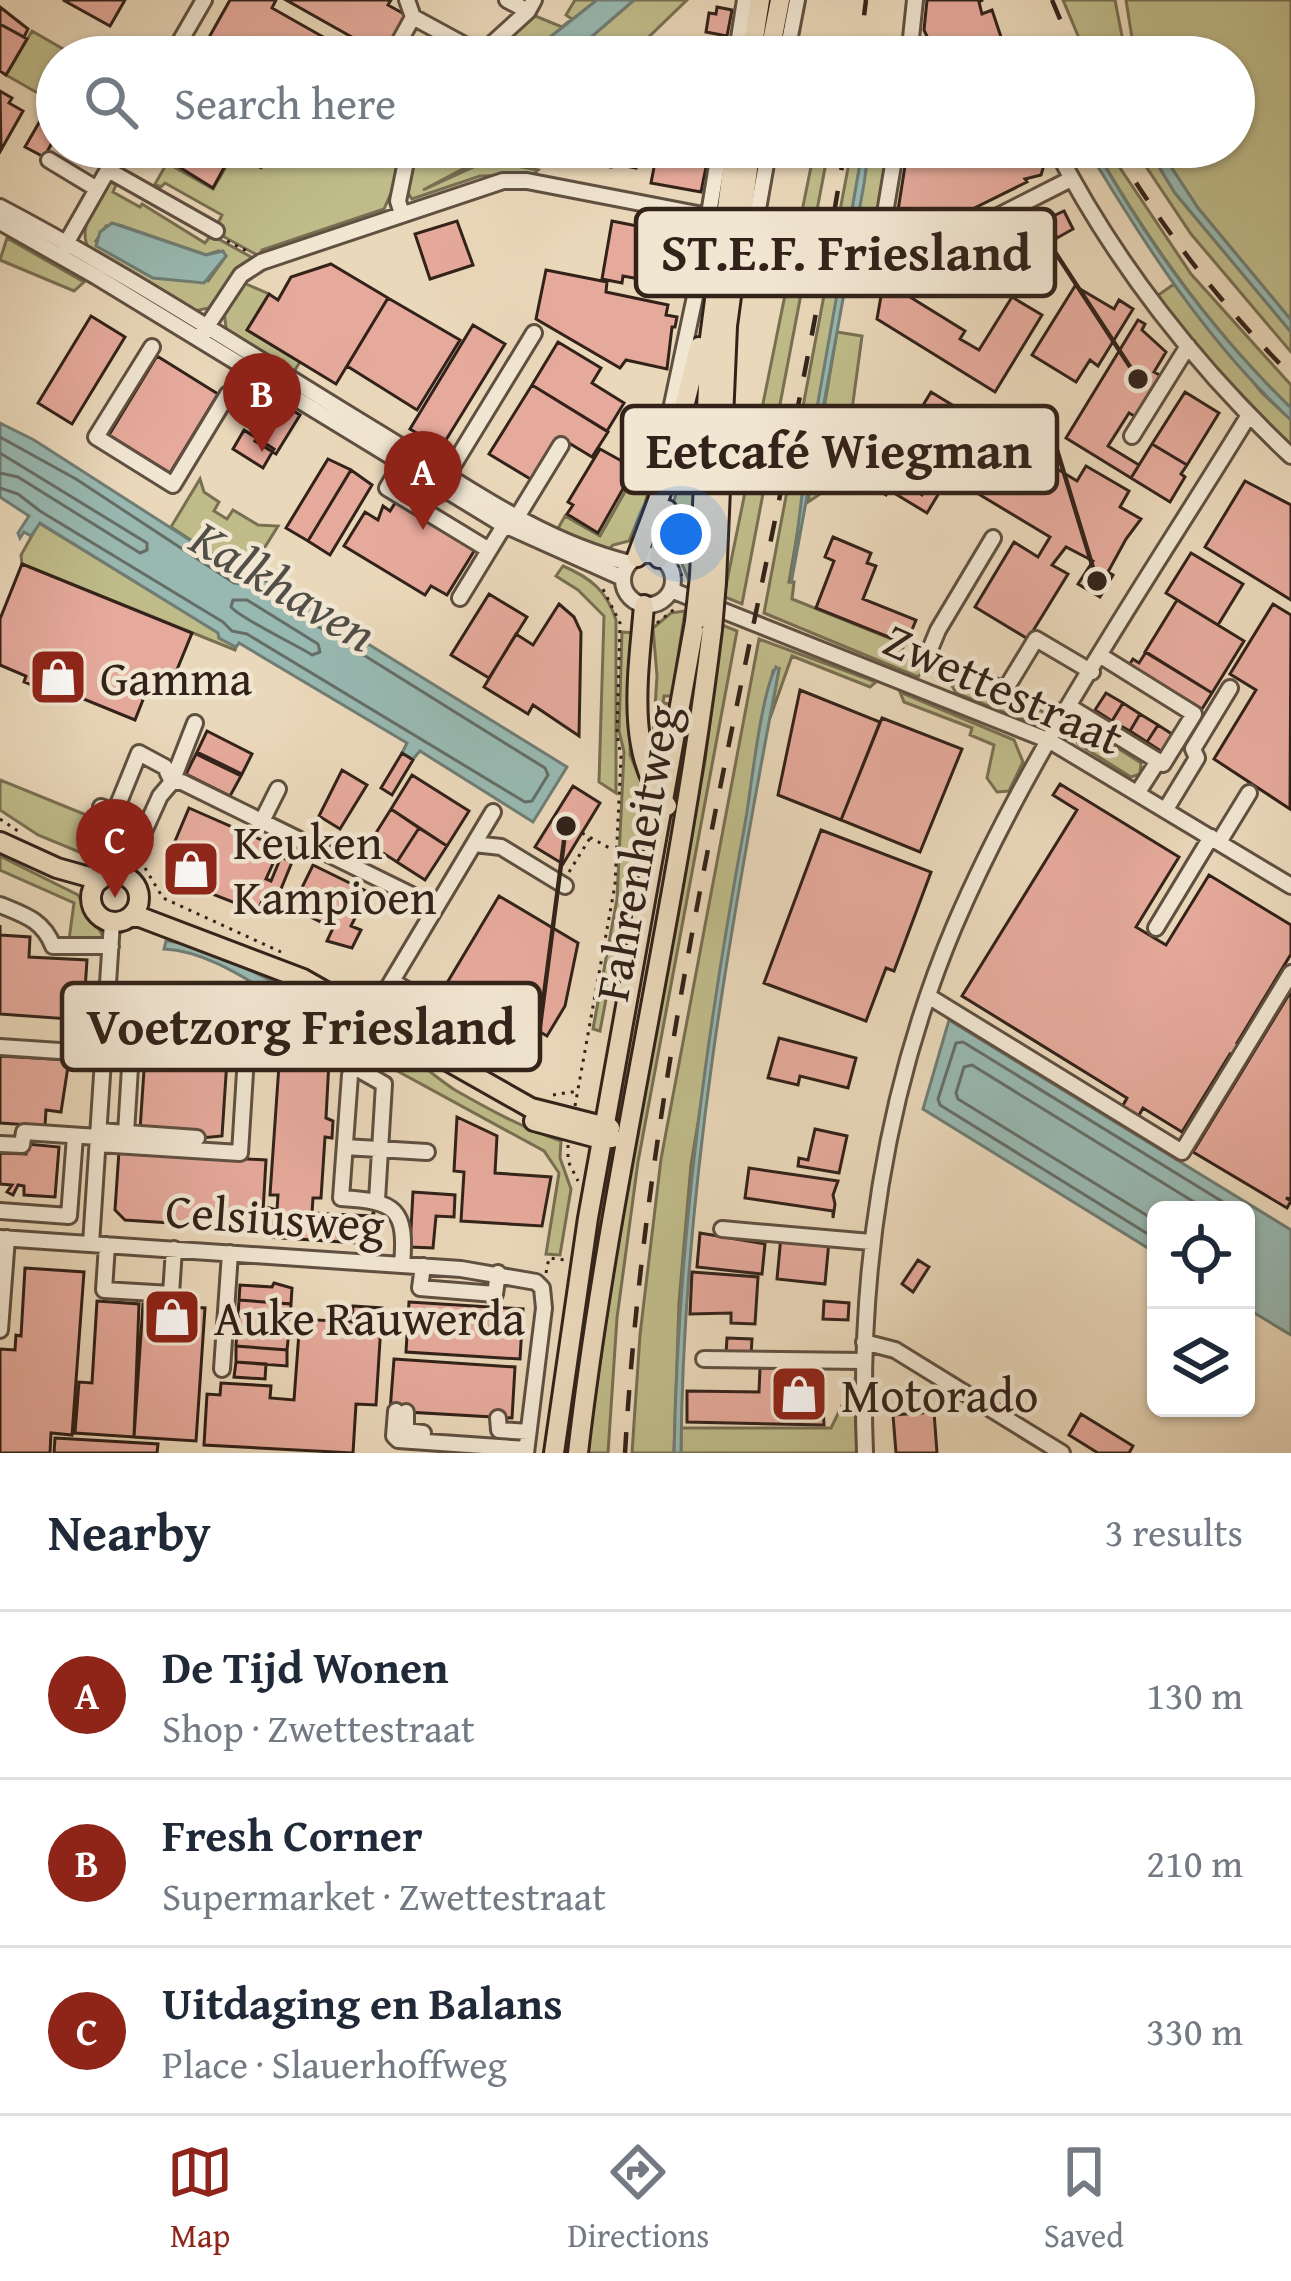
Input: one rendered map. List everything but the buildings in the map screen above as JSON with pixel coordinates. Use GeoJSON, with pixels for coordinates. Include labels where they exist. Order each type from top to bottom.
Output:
{"type":"FeatureCollection","features":[{"type":"Feature","properties":{"kind":"main road"},"geometry":{"type":"LineString","coordinates":[[754,36],[760,0]]}},
{"type":"Feature","properties":{"kind":"main road"},"geometry":{"type":"LineString","coordinates":[[773,36],[780,0]]}},
{"type":"Feature","properties":{"kind":"main road"},"geometry":{"type":"LineString","coordinates":[[701,581],[712,315],[732,168]]}},
{"type":"Feature","properties":{"kind":"main road"},"geometry":{"type":"LineString","coordinates":[[701,581],[748,168]]}},
{"type":"Feature","properties":{"kind":"main road"},"geometry":{"type":"LineString","coordinates":[[634,560],[659,501],[690,394],[699,337],[712,315]]}},
{"type":"Feature","properties":{"kind":"main road"},"geometry":{"type":"LineString","coordinates":[[659,548],[686,439],[706,403],[723,385]]}},
{"type":"Feature","properties":{"kind":"main road","name":"Fahrenheitweg"},"geometry":{"type":"LineString","coordinates":[[578,1453],[625,1136],[699,733],[701,581]]}},
{"type":"Feature","properties":{"kind":"main road"},"geometry":{"type":"LineString","coordinates":[[644,605],[638,738],[649,781],[672,816],[666,854],[673,874]]}},
{"type":"Feature","properties":{"kind":"main road","name":"Fahrenheitweg"},"geometry":{"type":"LineString","coordinates":[[554,1453],[603,1132],[664,802],[704,626]]}},
{"type":"Feature","properties":{"kind":"main road"},"geometry":{"type":"LineString","coordinates":[[0,842],[57,868],[100,880],[124,876],[149,902],[211,941]]}},
{"type":"Feature","properties":{"kind":"main road"},"geometry":{"type":"LineString","coordinates":[[0,852],[92,900],[98,915],[121,920],[140,917],[303,979],[372,1023],[506,1096],[571,1126],[625,1136]]}},
{"type":"Feature","properties":{"kind":"main road"},"geometry":{"type":"LineString","coordinates":[[92,900],[100,880]]}},
{"type":"Feature","properties":{"kind":"main road"},"geometry":{"type":"LineString","coordinates":[[121,920],[149,902]]}},
{"type":"Feature","properties":{"kind":"street"},"geometry":{"type":"LineString","coordinates":[[183,36],[204,0]]}},
{"type":"Feature","properties":{"kind":"street"},"geometry":{"type":"LineString","coordinates":[[403,36],[413,17],[407,0]]}},
{"type":"Feature","properties":{"kind":"street"},"geometry":{"type":"LineString","coordinates":[[507,0],[531,6]]}},
{"type":"Feature","properties":{"kind":"street"},"geometry":{"type":"LineString","coordinates":[[739,36],[745,0]]}},
{"type":"Feature","properties":{"kind":"street"},"geometry":{"type":"LineString","coordinates":[[790,36],[797,0]]}},
{"type":"Feature","properties":{"kind":"street"},"geometry":{"type":"LineString","coordinates":[[911,36],[915,0]]}},
{"type":"Feature","properties":{"kind":"street"},"geometry":{"type":"LineString","coordinates":[[500,36],[531,6]]}},
{"type":"Feature","properties":{"kind":"street"},"geometry":{"type":"LineString","coordinates":[[413,17],[458,36]]}},
{"type":"Feature","properties":{"kind":"street"},"geometry":{"type":"LineString","coordinates":[[62,168],[97,189]]}},
{"type":"Feature","properties":{"kind":"street"},"geometry":{"type":"LineString","coordinates":[[402,214],[398,201],[405,168]]}},
{"type":"Feature","properties":{"kind":"street"},"geometry":{"type":"LineString","coordinates":[[659,501],[656,480],[716,168]]}},
{"type":"Feature","properties":{"kind":"street"},"geometry":{"type":"LineString","coordinates":[[758,209],[765,168]]}},
{"type":"Feature","properties":{"kind":"street"},"geometry":{"type":"LineString","coordinates":[[892,168],[884,219],[890,235],[903,243],[934,248],[1071,179]]}},
{"type":"Feature","properties":{"kind":"street"},"geometry":{"type":"LineString","coordinates":[[1066,168],[1188,346],[1291,456]]}},
{"type":"Feature","properties":{"kind":"street"},"geometry":{"type":"LineString","coordinates":[[63,249],[107,170],[216,231]]}},
{"type":"Feature","properties":{"kind":"street"},"geometry":{"type":"LineString","coordinates":[[203,334],[241,275],[261,262],[503,181],[527,181],[708,216]]}},
{"type":"Feature","properties":{"kind":"street"},"geometry":{"type":"LineString","coordinates":[[0,207],[511,521],[622,578],[626,593],[644,605],[663,600],[671,590],[672,575],[659,548],[634,560],[622,578]]}},
{"type":"Feature","properties":{"kind":"street"},"geometry":{"type":"LineString","coordinates":[[0,222],[63,249]]}},
{"type":"Feature","properties":{"kind":"street"},"geometry":{"type":"LineString","coordinates":[[444,481],[534,333]]}},
{"type":"Feature","properties":{"kind":"street"},"geometry":{"type":"LineString","coordinates":[[1132,436],[1188,346]]}},
{"type":"Feature","properties":{"kind":"street"},"geometry":{"type":"LineString","coordinates":[[152,347],[96,437],[154,473],[173,484],[228,394]]}},
{"type":"Feature","properties":{"kind":"street"},"geometry":{"type":"LineString","coordinates":[[865,1453],[863,1342],[872,1242],[896,1106],[928,996],[979,871],[1050,741],[1249,415]]}},
{"type":"Feature","properties":{"kind":"street"},"geometry":{"type":"LineString","coordinates":[[460,598],[561,445]]}},
{"type":"Feature","properties":{"kind":"street"},"geometry":{"type":"LineString","coordinates":[[405,457],[387,488],[490,550]]}},
{"type":"Feature","properties":{"kind":"street"},"geometry":{"type":"LineString","coordinates":[[511,521],[634,560]]}},
{"type":"Feature","properties":{"kind":"street"},"geometry":{"type":"LineString","coordinates":[[994,538],[941,624],[926,659],[1005,690],[1036,639],[1091,672]]}},
{"type":"Feature","properties":{"kind":"street","name":"Zwettestraat"},"geometry":{"type":"LineString","coordinates":[[671,590],[1050,741],[1290,883]]}},
{"type":"Feature","properties":{"kind":"street"},"geometry":{"type":"LineString","coordinates":[[1070,707],[1163,764],[1194,714],[1101,656]]}},
{"type":"Feature","properties":{"kind":"street"},"geometry":{"type":"LineString","coordinates":[[931,694],[943,665]]}},
{"type":"Feature","properties":{"kind":"street"},"geometry":{"type":"LineString","coordinates":[[1166,809],[1197,758],[1193,748],[1230,688]]}},
{"type":"Feature","properties":{"kind":"street"},"geometry":{"type":"LineString","coordinates":[[124,876],[160,796],[172,782],[195,723]]}},
{"type":"Feature","properties":{"kind":"street"},"geometry":{"type":"LineString","coordinates":[[146,825],[108,809],[139,753],[165,767],[172,782]]}},
{"type":"Feature","properties":{"kind":"street"},"geometry":{"type":"LineString","coordinates":[[1138,792],[1158,761]]}},
{"type":"Feature","properties":{"kind":"street"},"geometry":{"type":"LineString","coordinates":[[172,782],[193,786],[436,907]]}},
{"type":"Feature","properties":{"kind":"street"},"geometry":{"type":"LineString","coordinates":[[262,820],[278,789]]}},
{"type":"Feature","properties":{"kind":"street"},"geometry":{"type":"LineString","coordinates":[[1156,928],[1249,793]]}},
{"type":"Feature","properties":{"kind":"street"},"geometry":{"type":"LineString","coordinates":[[402,1264],[405,1232],[401,1219],[377,1200],[341,1198],[350,1075],[392,981],[493,812]]}},
{"type":"Feature","properties":{"kind":"street"},"geometry":{"type":"LineString","coordinates":[[474,844],[495,844],[564,885]]}},
{"type":"Feature","properties":{"kind":"street"},"geometry":{"type":"LineString","coordinates":[[0,905],[37,921],[52,946],[111,946]]}},
{"type":"Feature","properties":{"kind":"street"},"geometry":{"type":"LineString","coordinates":[[121,920],[111,946],[98,1137],[104,1290],[171,1294],[174,1249]]}},
{"type":"Feature","properties":{"kind":"street"},"geometry":{"type":"LineString","coordinates":[[928,996],[1182,1151],[1291,973]]}},
{"type":"Feature","properties":{"kind":"street"},"geometry":{"type":"LineString","coordinates":[[392,981],[417,996]]}},
{"type":"Feature","properties":{"kind":"street"},"geometry":{"type":"LineString","coordinates":[[0,1047],[131,1051],[126,1133]]}},
{"type":"Feature","properties":{"kind":"street"},"geometry":{"type":"LineString","coordinates":[[0,1144],[22,1145],[23,1132],[240,1153],[246,1056]]}},
{"type":"Feature","properties":{"kind":"street"},"geometry":{"type":"LineString","coordinates":[[354,1067],[384,1084],[377,1200]]}},
{"type":"Feature","properties":{"kind":"street"},"geometry":{"type":"LineString","coordinates":[[98,1137],[126,1133],[197,1138]]}},
{"type":"Feature","properties":{"kind":"street"},"geometry":{"type":"LineString","coordinates":[[0,1330],[1,1211],[69,1216],[75,1136]]}},
{"type":"Feature","properties":{"kind":"street"},"geometry":{"type":"LineString","coordinates":[[345,1147],[427,1152]]}},
{"type":"Feature","properties":{"kind":"street"},"geometry":{"type":"LineString","coordinates":[[722,1229],[872,1242]]}},
{"type":"Feature","properties":{"kind":"street","name":"Celsiusweg"},"geometry":{"type":"LineString","coordinates":[[2,1234],[498,1273],[527,1279],[542,1288]]}},
{"type":"Feature","properties":{"kind":"street"},"geometry":{"type":"LineString","coordinates":[[222,1369],[230,1253]]}},
{"type":"Feature","properties":{"kind":"street"},"geometry":{"type":"LineString","coordinates":[[423,1266],[420,1288],[495,1294],[498,1273]]}},
{"type":"Feature","properties":{"kind":"street"},"geometry":{"type":"LineString","coordinates":[[527,1443],[544,1308],[542,1288]]}},
{"type":"Feature","properties":{"kind":"street"},"geometry":{"type":"LineString","coordinates":[[863,1342],[895,1350],[1062,1453]]}},
{"type":"Feature","properties":{"kind":"street"},"geometry":{"type":"LineString","coordinates":[[704,1359],[863,1361]]}},
{"type":"Feature","properties":{"kind":"street"},"geometry":{"type":"LineString","coordinates":[[401,1412],[394,1438],[398,1440],[527,1443]]}},
{"type":"Feature","properties":{"kind":"street"},"geometry":{"type":"LineString","coordinates":[[498,1418],[499,1430],[527,1443]]}},
{"type":"Feature","properties":{"kind":"path"},"geometry":{"type":"LineString","coordinates":[[216,231],[261,262]]}},
{"type":"Feature","properties":{"kind":"path"},"geometry":{"type":"LineString","coordinates":[[659,548],[668,542],[701,581]]}},
{"type":"Feature","properties":{"kind":"path"},"geometry":{"type":"LineString","coordinates":[[579,1186],[567,1155],[611,914],[621,758],[617,734],[620,623]]}},
{"type":"Feature","properties":{"kind":"path"},"geometry":{"type":"LineString","coordinates":[[582,833],[616,851]]}},
{"type":"Feature","properties":{"kind":"path"},"geometry":{"type":"LineString","coordinates":[[564,885],[590,838]]}},
{"type":"Feature","properties":{"kind":"path"},"geometry":{"type":"LineString","coordinates":[[149,902],[163,898]]}},
{"type":"Feature","properties":{"kind":"path"},"geometry":{"type":"LineString","coordinates":[[548,1096],[578,1091]]}},
{"type":"Feature","properties":{"kind":"path"},"geometry":{"type":"LineString","coordinates":[[542,1288],[549,1258],[566,1261]]}},
{"type":"Feature","properties":{"kind":"shaded area"},"geometry":{"type":"Polygon","coordinates":[[[575,0],[597,0],[552,36],[510,36],[533,15],[562,27],[572,19],[566,15],[575,0]]]}},
{"type":"Feature","properties":{"kind":"shaded area"},"geometry":{"type":"Polygon","coordinates":[[[634,0],[687,0],[650,36],[592,36],[634,0]]]}},
{"type":"Feature","properties":{"kind":"shaded area"},"geometry":{"type":"Polygon","coordinates":[[[1063,0],[1115,0],[1122,36],[1078,36],[1063,0]]]}},
{"type":"Feature","properties":{"kind":"shaded area"},"geometry":{"type":"Polygon","coordinates":[[[1126,0],[1291,0],[1291,320],[1198,208],[1172,168],[1255,168],[1255,36],[1132,36],[1126,0]]]}},
{"type":"Feature","properties":{"kind":"shaded area"},"geometry":{"type":"Polygon","coordinates":[[[32,31],[41,36],[36,36],[36,92],[6,75],[32,31]]]}},
{"type":"Feature","properties":{"kind":"shaded area"},"geometry":{"type":"Polygon","coordinates":[[[164,168],[176,168],[213,189],[225,168],[400,168],[384,209],[262,250],[259,256],[219,234],[222,215],[165,183],[155,184],[164,168]]]}},
{"type":"Feature","properties":{"kind":"shaded area"},"geometry":{"type":"Polygon","coordinates":[[[413,168],[464,168],[423,190],[471,168],[538,170],[480,176],[412,199],[408,193],[413,168]]]}},
{"type":"Feature","properties":{"kind":"shaded area"},"geometry":{"type":"Polygon","coordinates":[[[811,168],[825,168],[742,604],[725,597],[811,168]]]}},
{"type":"Feature","properties":{"kind":"shaded area"},"geometry":{"type":"Polygon","coordinates":[[[848,168],[859,168],[789,582],[794,582],[792,599],[904,644],[901,655],[924,669],[918,677],[764,613],[848,168]]]}},
{"type":"Feature","properties":{"kind":"shaded area"},"geometry":{"type":"Polygon","coordinates":[[[866,168],[886,168],[872,247],[853,243],[866,168]]]}},
{"type":"Feature","properties":{"kind":"shaded area"},"geometry":{"type":"Polygon","coordinates":[[[1107,168],[1120,168],[1191,274],[1291,385],[1291,408],[1234,348],[1136,217],[1107,168]]]}},
{"type":"Feature","properties":{"kind":"shaded area"},"geometry":{"type":"Polygon","coordinates":[[[1147,168],[1160,168],[1175,193],[1291,332],[1291,352],[1191,234],[1147,168]]]}},
{"type":"Feature","properties":{"kind":"shaded area"},"geometry":{"type":"Polygon","coordinates":[[[109,181],[116,185],[113,192],[205,243],[211,235],[253,258],[235,271],[209,308],[189,312],[91,253],[86,225],[109,181]],[[119,225],[106,226],[96,241],[208,281],[226,256],[219,251],[206,255],[119,225]]]}},
{"type":"Feature","properties":{"kind":"shaded area"},"geometry":{"type":"Polygon","coordinates":[[[7,238],[84,282],[74,291],[0,260],[7,238]]]}},
{"type":"Feature","properties":{"kind":"shaded area"},"geometry":{"type":"Polygon","coordinates":[[[244,283],[269,294],[247,330],[300,362],[293,373],[227,335],[224,312],[244,283]]]}},
{"type":"Feature","properties":{"kind":"shaded area"},"geometry":{"type":"Polygon","coordinates":[[[1174,284],[1262,393],[1291,420],[1291,447],[1157,296],[1174,284]]]}},
{"type":"Feature","properties":{"kind":"shaded area"},"geometry":{"type":"Polygon","coordinates":[[[837,332],[862,336],[851,417],[876,433],[859,468],[808,502],[837,332]]]}},
{"type":"Feature","properties":{"kind":"shaded area"},"geometry":{"type":"Polygon","coordinates":[[[698,421],[688,578],[671,538],[673,504],[698,421]]]}},
{"type":"Feature","properties":{"kind":"shaded area"},"geometry":{"type":"Polygon","coordinates":[[[657,435],[663,437],[660,450],[653,449],[650,459],[657,461],[629,541],[606,552],[556,532],[565,516],[600,536],[657,435]]]}},
{"type":"Feature","properties":{"kind":"shaded area"},"geometry":{"type":"Polygon","coordinates":[[[200,479],[204,492],[219,502],[214,511],[227,519],[233,510],[258,525],[278,526],[250,571],[241,573],[171,527],[200,479]]]}},
{"type":"Feature","properties":{"kind":"shaded area"},"geometry":{"type":"Polygon","coordinates":[[[39,523],[219,633],[235,650],[22,564],[21,555],[39,523]]]}},
{"type":"Feature","properties":{"kind":"shaded area"},"geometry":{"type":"Polygon","coordinates":[[[563,566],[597,587],[616,620],[616,793],[599,782],[604,616],[556,576],[563,566]]]}},
{"type":"Feature","properties":{"kind":"shaded area"},"geometry":{"type":"Polygon","coordinates":[[[685,611],[672,696],[664,696],[663,703],[671,704],[659,780],[652,755],[657,676],[653,628],[671,613],[685,611]]]}},
{"type":"Feature","properties":{"kind":"shaded area"},"geometry":{"type":"Polygon","coordinates":[[[722,625],[737,631],[638,1162],[617,1318],[608,1453],[587,1453],[621,1219],[705,761],[722,625]]]}},
{"type":"Feature","properties":{"kind":"shaded area"},"geometry":{"type":"Polygon","coordinates":[[[622,632],[634,633],[630,755],[651,804],[652,826],[617,941],[600,1031],[593,1029],[617,899],[624,752],[619,731],[622,632]]]}},
{"type":"Feature","properties":{"kind":"shaded area"},"geometry":{"type":"Polygon","coordinates":[[[759,639],[876,682],[870,687],[792,656],[770,718],[779,669],[773,671],[691,1165],[679,1302],[674,1453],[632,1453],[640,1335],[661,1159],[759,639]]]}},
{"type":"Feature","properties":{"kind":"shaded area"},"geometry":{"type":"Polygon","coordinates":[[[961,679],[1051,715],[1058,704],[1060,709],[1048,722],[1034,724],[956,693],[952,686],[961,679]]]}},
{"type":"Feature","properties":{"kind":"shaded area"},"geometry":{"type":"Polygon","coordinates":[[[900,692],[1014,740],[1023,762],[1009,791],[997,792],[987,778],[994,745],[970,735],[972,728],[904,702],[900,692]]]}},
{"type":"Feature","properties":{"kind":"shaded area"},"geometry":{"type":"Polygon","coordinates":[[[1071,718],[1141,763],[1140,774],[1131,777],[1078,744],[1069,731],[1071,718]]]}},
{"type":"Feature","properties":{"kind":"shaded area"},"geometry":{"type":"Polygon","coordinates":[[[0,780],[96,819],[99,812],[122,822],[130,843],[84,854],[38,835],[0,810],[0,780]]]}},
{"type":"Feature","properties":{"kind":"shaded area"},"geometry":{"type":"Polygon","coordinates":[[[0,856],[78,895],[105,939],[69,940],[74,903],[0,870],[0,856]]]}},
{"type":"Feature","properties":{"kind":"shaded area"},"geometry":{"type":"Polygon","coordinates":[[[379,1049],[410,1058],[481,1105],[561,1141],[560,1158],[571,1189],[560,1255],[546,1254],[559,1173],[544,1151],[368,1055],[379,1049]]]}},
{"type":"Feature","properties":{"kind":"shaded area"},"geometry":{"type":"Polygon","coordinates":[[[853,1383],[858,1453],[681,1453],[681,1428],[831,1428],[853,1383]]]}},
{"type":"Feature","properties":{"kind":"water"},"geometry":{"type":"Polygon","coordinates":[[[597,0],[634,0],[592,36],[552,36],[597,0]]]}},
{"type":"Feature","properties":{"kind":"water"},"geometry":{"type":"Polygon","coordinates":[[[859,168],[866,168],[791,584],[803,487],[859,168]]]}},
{"type":"Feature","properties":{"kind":"water"},"geometry":{"type":"Polygon","coordinates":[[[1099,168],[1107,168],[1208,317],[1291,408],[1291,420],[1231,358],[1154,256],[1099,168]]]}},
{"type":"Feature","properties":{"kind":"water"},"geometry":{"type":"Polygon","coordinates":[[[1160,168],[1172,168],[1198,208],[1291,320],[1291,332],[1175,193],[1160,168]]]}},
{"type":"Feature","properties":{"kind":"water"},"geometry":{"type":"Polygon","coordinates":[[[112,223],[206,255],[223,251],[226,256],[204,283],[153,278],[96,246],[100,232],[112,223]]]}},
{"type":"Feature","properties":{"kind":"water"},"geometry":{"type":"Polygon","coordinates":[[[0,423],[567,767],[533,822],[420,751],[413,759],[402,753],[407,743],[239,643],[236,647],[219,638],[218,633],[40,523],[31,536],[24,532],[20,538],[18,533],[29,516],[0,497],[0,423]]]}},
{"type":"Feature","properties":{"kind":"water"},"geometry":{"type":"Polygon","coordinates":[[[776,667],[712,1059],[690,1256],[681,1453],[674,1453],[681,1293],[707,1055],[761,717],[776,667]]]}},
{"type":"Feature","properties":{"kind":"water"},"geometry":{"type":"Polygon","coordinates":[[[166,941],[256,973],[341,1022],[341,1028],[313,1018],[216,963],[164,949],[166,941]]]}},
{"type":"Feature","properties":{"kind":"water"},"geometry":{"type":"Polygon","coordinates":[[[949,1020],[1244,1201],[1147,1201],[1147,1247],[923,1109],[949,1020]]]}},
{"type":"Feature","properties":{"kind":"water"},"geometry":{"type":"Polygon","coordinates":[[[1255,1208],[1291,1230],[1291,1335],[1255,1313],[1255,1208]]]}},
{"type":"Feature","properties":{"kind":"railway"},"geometry":{"type":"LineString","coordinates":[[862,36],[866,0]]}},
{"type":"Feature","properties":{"kind":"railway"},"geometry":{"type":"LineString","coordinates":[[1052,0],[1067,36]]}},
{"type":"Feature","properties":{"kind":"railway"},"geometry":{"type":"LineString","coordinates":[[625,1453],[639,1288],[687,960],[841,168]]}},
{"type":"Feature","properties":{"kind":"railway"},"geometry":{"type":"LineString","coordinates":[[1127,168],[1195,267],[1291,375]]}},
{"type":"Feature","properties":{"kind":"place","name":"ST.E.F. Friesland"},"geometry":{"type":"Point","coordinates":[1138,379]}},
{"type":"Feature","properties":{"kind":"place","name":"Fresh Corner"},"geometry":{"type":"Point","coordinates":[262,452]}},
{"type":"Feature","properties":{"kind":"place","name":"De Tijd Wonen"},"geometry":{"type":"Point","coordinates":[423,530]}},
{"type":"Feature","properties":{"kind":"place","name":"Eetcafé Wiegman"},"geometry":{"type":"Point","coordinates":[1097,581]}},
{"type":"Feature","properties":{"kind":"place","name":"Gamma"},"geometry":{"type":"Point","coordinates":[58,677]}},
{"type":"Feature","properties":{"kind":"place","name":"Voetzorg Friesland"},"geometry":{"type":"Point","coordinates":[566,826]}},
{"type":"Feature","properties":{"kind":"place","name":"Keuken Kampioen"},"geometry":{"type":"Point","coordinates":[191,869]}},
{"type":"Feature","properties":{"kind":"place","name":"Uitdaging en Balans"},"geometry":{"type":"Point","coordinates":[115,898]}},
{"type":"Feature","properties":{"kind":"place","name":"Auke Rauwerda"},"geometry":{"type":"Point","coordinates":[172,1317]}},
{"type":"Feature","properties":{"kind":"place","name":"Motorado"},"geometry":{"type":"Point","coordinates":[799,1394]}},
{"type":"Feature","properties":{"kind":"water label","name":"Kalkhaven"},"geometry":{"type":"Point","coordinates":[284,585]}}]}
